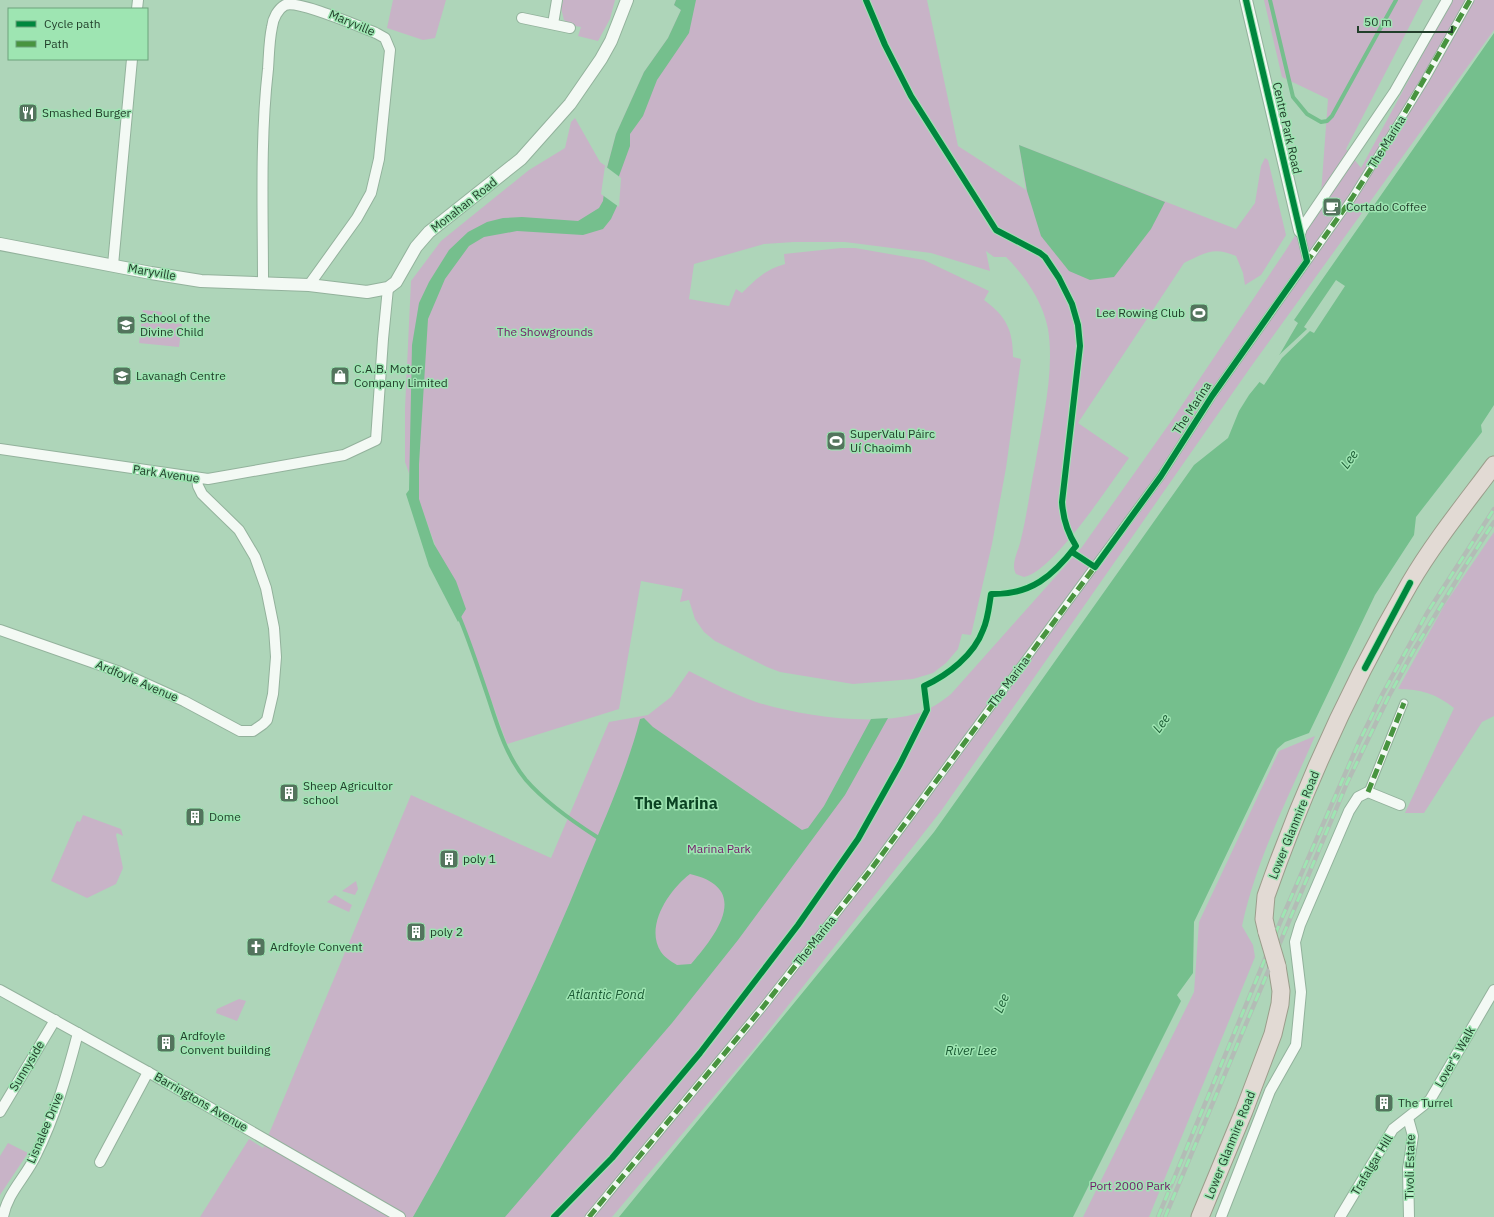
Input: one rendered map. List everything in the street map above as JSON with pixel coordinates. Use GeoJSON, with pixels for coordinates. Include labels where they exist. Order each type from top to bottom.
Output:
{"type":"FeatureCollection","features":[{"type":"Feature","properties":{"kind":"highway","name":"Lower Glanmire Road"},"geometry":{"type":"LineString","coordinates":[[1200,1217],[1244,1111],[1273,1034],[1277,1018],[1281,991],[1277,966],[1264,919],[1266,896],[1341,712],[1410,583],[1452,521],[1494,466]]}},
{"type":"Feature","properties":{"kind":"street"},"geometry":{"type":"LineString","coordinates":[[553,24],[557,0]]}},
{"type":"Feature","properties":{"kind":"street","name":"Monahan Road"},"geometry":{"type":"LineString","coordinates":[[388,288],[396,282],[416,247],[429,232],[520,159],[565,109],[601,59],[611,41],[627,0]]}},
{"type":"Feature","properties":{"kind":"street","name":"Centre Park Road"},"geometry":{"type":"LineString","coordinates":[[1246,0],[1307,261]]}},
{"type":"Feature","properties":{"kind":"street","name":"The Marina"},"geometry":{"type":"LineString","coordinates":[[1300,231],[1395,91],[1446,0]]}},
{"type":"Feature","properties":{"kind":"street","name":"The Marina"},"geometry":{"type":"LineString","coordinates":[[589,1217],[762,1008],[869,872],[1161,476],[1212,396],[1352,198],[1385,147],[1470,0]]}},
{"type":"Feature","properties":{"kind":"street","name":"Maryville"},"geometry":{"type":"LineString","coordinates":[[263,282],[262,155],[264,101],[271,28],[278,11],[286,4],[295,2],[312,7],[376,33],[385,38],[390,50],[379,159],[371,193],[346,234],[309,285]]}},
{"type":"Feature","properties":{"kind":"street"},"geometry":{"type":"LineString","coordinates":[[522,18],[570,28]]}},
{"type":"Feature","properties":{"kind":"street","name":"Maryville"},"geometry":{"type":"LineString","coordinates":[[113,265],[132,60]]}},
{"type":"Feature","properties":{"kind":"street","name":"Maryville"},"geometry":{"type":"LineString","coordinates":[[0,244],[201,281],[263,282],[309,285],[367,292],[388,288]]}},
{"type":"Feature","properties":{"kind":"street","name":"Park Avenue"},"geometry":{"type":"LineString","coordinates":[[0,449],[208,479],[344,455],[376,440],[382,339],[388,288]]}},
{"type":"Feature","properties":{"kind":"street","name":"Ardfoyle Avenue"},"geometry":{"type":"LineString","coordinates":[[0,630],[120,672],[184,701],[240,731],[253,731],[268,720],[276,674],[276,641],[270,604],[262,572],[239,530],[202,494],[198,486],[197,478]]}},
{"type":"Feature","properties":{"kind":"street"},"geometry":{"type":"LineString","coordinates":[[1220,1217],[1270,1091],[1296,1045],[1301,992],[1295,950],[1297,933],[1349,811],[1358,797],[1368,792],[1404,703]]}},
{"type":"Feature","properties":{"kind":"street"},"geometry":{"type":"LineString","coordinates":[[1368,792],[1400,805]]}},
{"type":"Feature","properties":{"kind":"street","name":"Barringtons Avenue"},"geometry":{"type":"LineString","coordinates":[[0,990],[148,1072],[400,1217]]}},
{"type":"Feature","properties":{"kind":"street","name":"Lover's Walk"},"geometry":{"type":"LineString","coordinates":[[1408,1118],[1430,1100],[1494,990]]}},
{"type":"Feature","properties":{"kind":"street","name":"Sunnyside"},"geometry":{"type":"LineString","coordinates":[[0,1112],[55,1020]]}},
{"type":"Feature","properties":{"kind":"street","name":"Lisnalee Drive"},"geometry":{"type":"LineString","coordinates":[[3,1217],[8,1198],[36,1157],[58,1104],[78,1033]]}},
{"type":"Feature","properties":{"kind":"street"},"geometry":{"type":"LineString","coordinates":[[100,1162],[148,1072]]}},
{"type":"Feature","properties":{"kind":"street","name":"Trafalgar Hill"},"geometry":{"type":"LineString","coordinates":[[1340,1217],[1394,1129],[1408,1118]]}},
{"type":"Feature","properties":{"kind":"street","name":"Tivoli Estate"},"geometry":{"type":"LineString","coordinates":[[1408,1118],[1413,1136],[1408,1169],[1409,1217]]}},
{"type":"Feature","properties":{"kind":"green space"},"geometry":{"type":"Polygon","coordinates":[[[393,0],[446,0],[435,38],[423,40],[387,28],[393,0]]]}},
{"type":"Feature","properties":{"kind":"green space"},"geometry":{"type":"Polygon","coordinates":[[[563,0],[615,0],[610,19],[598,41],[578,36],[581,27],[575,26],[564,20],[561,8],[563,0]]]}},
{"type":"Feature","properties":{"kind":"green space","name":"The Showgrounds"},"geometry":{"type":"Polygon","coordinates":[[[676,0],[927,0],[958,146],[1026,190],[1019,145],[1236,229],[1255,203],[1261,166],[1265,158],[1268,160],[1286,235],[1261,275],[1245,285],[1243,273],[1236,256],[1228,253],[1222,251],[1210,252],[1184,263],[1078,423],[1129,458],[1095,506],[1065,544],[1036,572],[1024,577],[1016,574],[1014,570],[1014,561],[1025,521],[1047,397],[1050,345],[1046,319],[1038,299],[1020,272],[1006,257],[994,257],[986,251],[990,271],[931,253],[845,242],[794,242],[764,244],[694,264],[689,299],[729,306],[736,289],[742,293],[762,275],[785,264],[784,254],[841,248],[855,248],[924,260],[989,291],[984,300],[998,312],[1007,324],[1012,339],[1013,357],[1021,359],[1006,468],[992,544],[971,635],[962,634],[958,649],[946,663],[933,673],[913,679],[853,684],[780,672],[767,667],[715,641],[704,632],[695,619],[689,600],[680,602],[683,589],[641,581],[619,709],[507,744],[405,462],[405,409],[411,281],[441,241],[529,170],[565,148],[571,122],[575,118],[600,162],[607,167],[616,134],[644,72],[668,38],[681,10],[674,5],[676,0]]]}},
{"type":"Feature","properties":{"kind":"green space","name":"Marina Park"},"geometry":{"type":"Polygon","coordinates":[[[1264,0],[1423,0],[1346,149],[1361,168],[1452,0],[1494,0],[1494,30],[1250,368],[941,811],[754,1049],[612,1217],[200,1217],[249,1139],[263,1148],[411,795],[551,858],[609,722],[648,715],[671,697],[689,671],[747,699],[794,712],[837,718],[859,719],[901,717],[919,713],[936,705],[951,694],[1082,547],[1172,420],[1286,250],[1321,194],[1328,99],[1282,77],[1264,0]]]}},
{"type":"Feature","properties":{"kind":"green space"},"geometry":{"type":"Polygon","coordinates":[[[143,310],[162,312],[161,322],[182,324],[179,347],[139,343],[143,310]]]}},
{"type":"Feature","properties":{"kind":"green space"},"geometry":{"type":"Polygon","coordinates":[[[1494,532],[1494,716],[1482,722],[1424,813],[1405,813],[1454,708],[1448,703],[1428,693],[1398,689],[1445,604],[1494,532]]]}},
{"type":"Feature","properties":{"kind":"green space","name":"Port 2000 Park"},"geometry":{"type":"Polygon","coordinates":[[[1315,736],[1264,853],[1248,901],[1242,926],[1253,945],[1255,957],[1149,1217],[1083,1217],[1194,992],[1199,922],[1279,751],[1315,736]]]}},
{"type":"Feature","properties":{"kind":"green space"},"geometry":{"type":"Polygon","coordinates":[[[83,815],[121,829],[123,836],[117,833],[116,835],[123,868],[116,884],[87,898],[51,881],[77,821],[80,822],[83,815]]]}},
{"type":"Feature","properties":{"kind":"green space"},"geometry":{"type":"Polygon","coordinates":[[[356,881],[358,889],[355,895],[342,891],[356,881]]]}},
{"type":"Feature","properties":{"kind":"green space"},"geometry":{"type":"Polygon","coordinates":[[[335,895],[352,905],[349,912],[327,902],[335,895]]]}},
{"type":"Feature","properties":{"kind":"green space"},"geometry":{"type":"Polygon","coordinates":[[[239,999],[246,1001],[237,1021],[216,1013],[217,1009],[239,999]]]}},
{"type":"Feature","properties":{"kind":"green space"},"geometry":{"type":"Polygon","coordinates":[[[8,1143],[28,1153],[0,1195],[0,1156],[8,1143]]]}},
{"type":"Feature","properties":{"kind":"water"},"geometry":{"type":"Polygon","coordinates":[[[676,0],[696,0],[689,33],[657,80],[643,116],[630,134],[630,146],[619,176],[617,206],[611,219],[603,229],[583,235],[517,231],[484,237],[469,246],[445,279],[428,319],[419,464],[419,499],[434,544],[456,581],[466,609],[458,622],[429,566],[406,494],[409,490],[412,345],[419,303],[429,282],[449,250],[468,232],[487,222],[503,218],[522,217],[578,221],[599,208],[603,201],[607,168],[616,134],[644,72],[668,38],[681,10],[674,5],[676,0]]]}},
{"type":"Feature","properties":{"kind":"water","name":"River Lee"},"geometry":{"type":"Polygon","coordinates":[[[1494,33],[1494,405],[1481,425],[1482,432],[1416,517],[1414,535],[1375,595],[1309,733],[1285,742],[1277,749],[1194,922],[1193,973],[1177,995],[1181,1001],[1073,1217],[619,1217],[934,832],[1194,465],[1228,438],[1239,411],[1249,395],[1274,364],[1298,323],[1294,320],[1494,33]]]}},
{"type":"Feature","properties":{"kind":"water"},"geometry":{"type":"Polygon","coordinates":[[[1019,145],[1165,202],[1151,229],[1114,277],[1090,280],[1069,271],[1041,236],[1027,191],[1019,145]]]}},
{"type":"Feature","properties":{"kind":"water","name":"Atlantic Pond"},"geometry":{"type":"Polygon","coordinates":[[[644,718],[653,727],[802,830],[808,828],[824,806],[871,719],[888,718],[845,795],[738,940],[672,1023],[505,1217],[413,1217],[483,1088],[547,956],[615,794],[629,757],[640,719],[644,718]],[[690,874],[668,898],[657,920],[657,942],[661,952],[677,965],[691,964],[711,939],[719,926],[724,913],[724,900],[720,890],[709,881],[690,874]]]}},
{"type":"Feature","properties":{"kind":"pier"},"geometry":{"type":"Polygon","coordinates":[[[605,166],[621,178],[619,207],[601,194],[605,166]]]}},
{"type":"Feature","properties":{"kind":"pier"},"geometry":{"type":"Polygon","coordinates":[[[1336,280],[1345,286],[1314,333],[1310,331],[1282,358],[1264,385],[1258,381],[1277,354],[1279,355],[1307,329],[1304,327],[1336,280]]]}},
{"type":"Feature","properties":{"kind":"waterway"},"geometry":{"type":"LineString","coordinates":[[1270,0],[1293,97],[1307,114],[1321,122],[1327,121],[1332,116],[1396,0]]}},
{"type":"Feature","properties":{"kind":"waterway"},"geometry":{"type":"LineString","coordinates":[[458,614],[500,732],[513,762],[526,780],[542,796],[569,818],[597,837]]}},
{"type":"Feature","properties":{"kind":"railway"},"geometry":{"type":"LineString","coordinates":[[1158,1217],[1282,918],[1359,742],[1383,693],[1427,613],[1494,509]]}},
{"type":"Feature","properties":{"kind":"railway"},"geometry":{"type":"LineString","coordinates":[[1165,1217],[1347,783],[1389,696],[1414,650],[1494,522]]}},
{"type":"Feature","properties":{"kind":"marked path"},"geometry":{"type":"LineString","coordinates":[[1306,263],[1352,198],[1385,147],[1470,0]]}},
{"type":"Feature","properties":{"kind":"marked path"},"geometry":{"type":"LineString","coordinates":[[589,1217],[763,1007],[869,872],[1096,565]]}},
{"type":"Feature","properties":{"kind":"marked path"},"geometry":{"type":"LineString","coordinates":[[1368,792],[1404,703]]}},
{"type":"Feature","properties":{"kind":"cycle path"},"geometry":{"type":"LineString","coordinates":[[554,1217],[612,1158],[700,1053],[798,925],[858,839],[900,764],[927,710],[924,686],[951,670],[967,656],[979,639],[986,621],[991,594],[1018,591],[1040,582],[1050,575],[1076,546],[1066,525],[1062,502],[1080,346],[1078,325],[1072,304],[1059,278],[1045,257],[996,230],[911,96],[885,45],[866,0]]}},
{"type":"Feature","properties":{"kind":"cycle path"},"geometry":{"type":"LineString","coordinates":[[1072,552],[1095,567],[1161,476],[1212,396],[1307,261],[1246,0]]}},
{"type":"Feature","properties":{"kind":"cycle path"},"geometry":{"type":"LineString","coordinates":[[1365,668],[1410,583]]}},
{"type":"Feature","properties":{"kind":"place","name":"Smashed Burger"},"geometry":{"type":"Point","coordinates":[28,113]}},
{"type":"Feature","properties":{"kind":"place","name":"Cortado Coffee"},"geometry":{"type":"Point","coordinates":[1332,207]}},
{"type":"Feature","properties":{"kind":"place","name":"Lee Rowing Club"},"geometry":{"type":"Point","coordinates":[1199,313]}},
{"type":"Feature","properties":{"kind":"place","name":"School of the Divine Child"},"geometry":{"type":"Point","coordinates":[126,325]}},
{"type":"Feature","properties":{"kind":"place","name":"Lavanagh Centre"},"geometry":{"type":"Point","coordinates":[122,376]}},
{"type":"Feature","properties":{"kind":"place","name":"C.A.B. Motor Company Limited"},"geometry":{"type":"Point","coordinates":[340,376]}},
{"type":"Feature","properties":{"kind":"place","name":"SuperValu Páirc Uí Chaoimh"},"geometry":{"type":"Point","coordinates":[836,441]}},
{"type":"Feature","properties":{"kind":"place","name":"Sheep Agricultor school"},"geometry":{"type":"Point","coordinates":[289,793]}},
{"type":"Feature","properties":{"kind":"place","name":"Dome"},"geometry":{"type":"Point","coordinates":[195,817]}},
{"type":"Feature","properties":{"kind":"place","name":"poly 1"},"geometry":{"type":"Point","coordinates":[449,859]}},
{"type":"Feature","properties":{"kind":"place","name":"poly 2"},"geometry":{"type":"Point","coordinates":[416,932]}},
{"type":"Feature","properties":{"kind":"place","name":"Ardfoyle Convent"},"geometry":{"type":"Point","coordinates":[256,947]}},
{"type":"Feature","properties":{"kind":"place","name":"Ardfoyle Convent building"},"geometry":{"type":"Point","coordinates":[166,1043]}},
{"type":"Feature","properties":{"kind":"place","name":"The Turrel"},"geometry":{"type":"Point","coordinates":[1384,1103]}},
{"type":"Feature","properties":{"kind":"district","name":"The Marina"},"geometry":{"type":"Point","coordinates":[676,803]}},
{"type":"Feature","properties":{"kind":"water label","name":"Lee"},"geometry":{"type":"Point","coordinates":[1349,459]}},
{"type":"Feature","properties":{"kind":"water label","name":"Lee"},"geometry":{"type":"Point","coordinates":[1161,723]}},
{"type":"Feature","properties":{"kind":"water label","name":"Lee"},"geometry":{"type":"Point","coordinates":[1001,1003]}}]}
